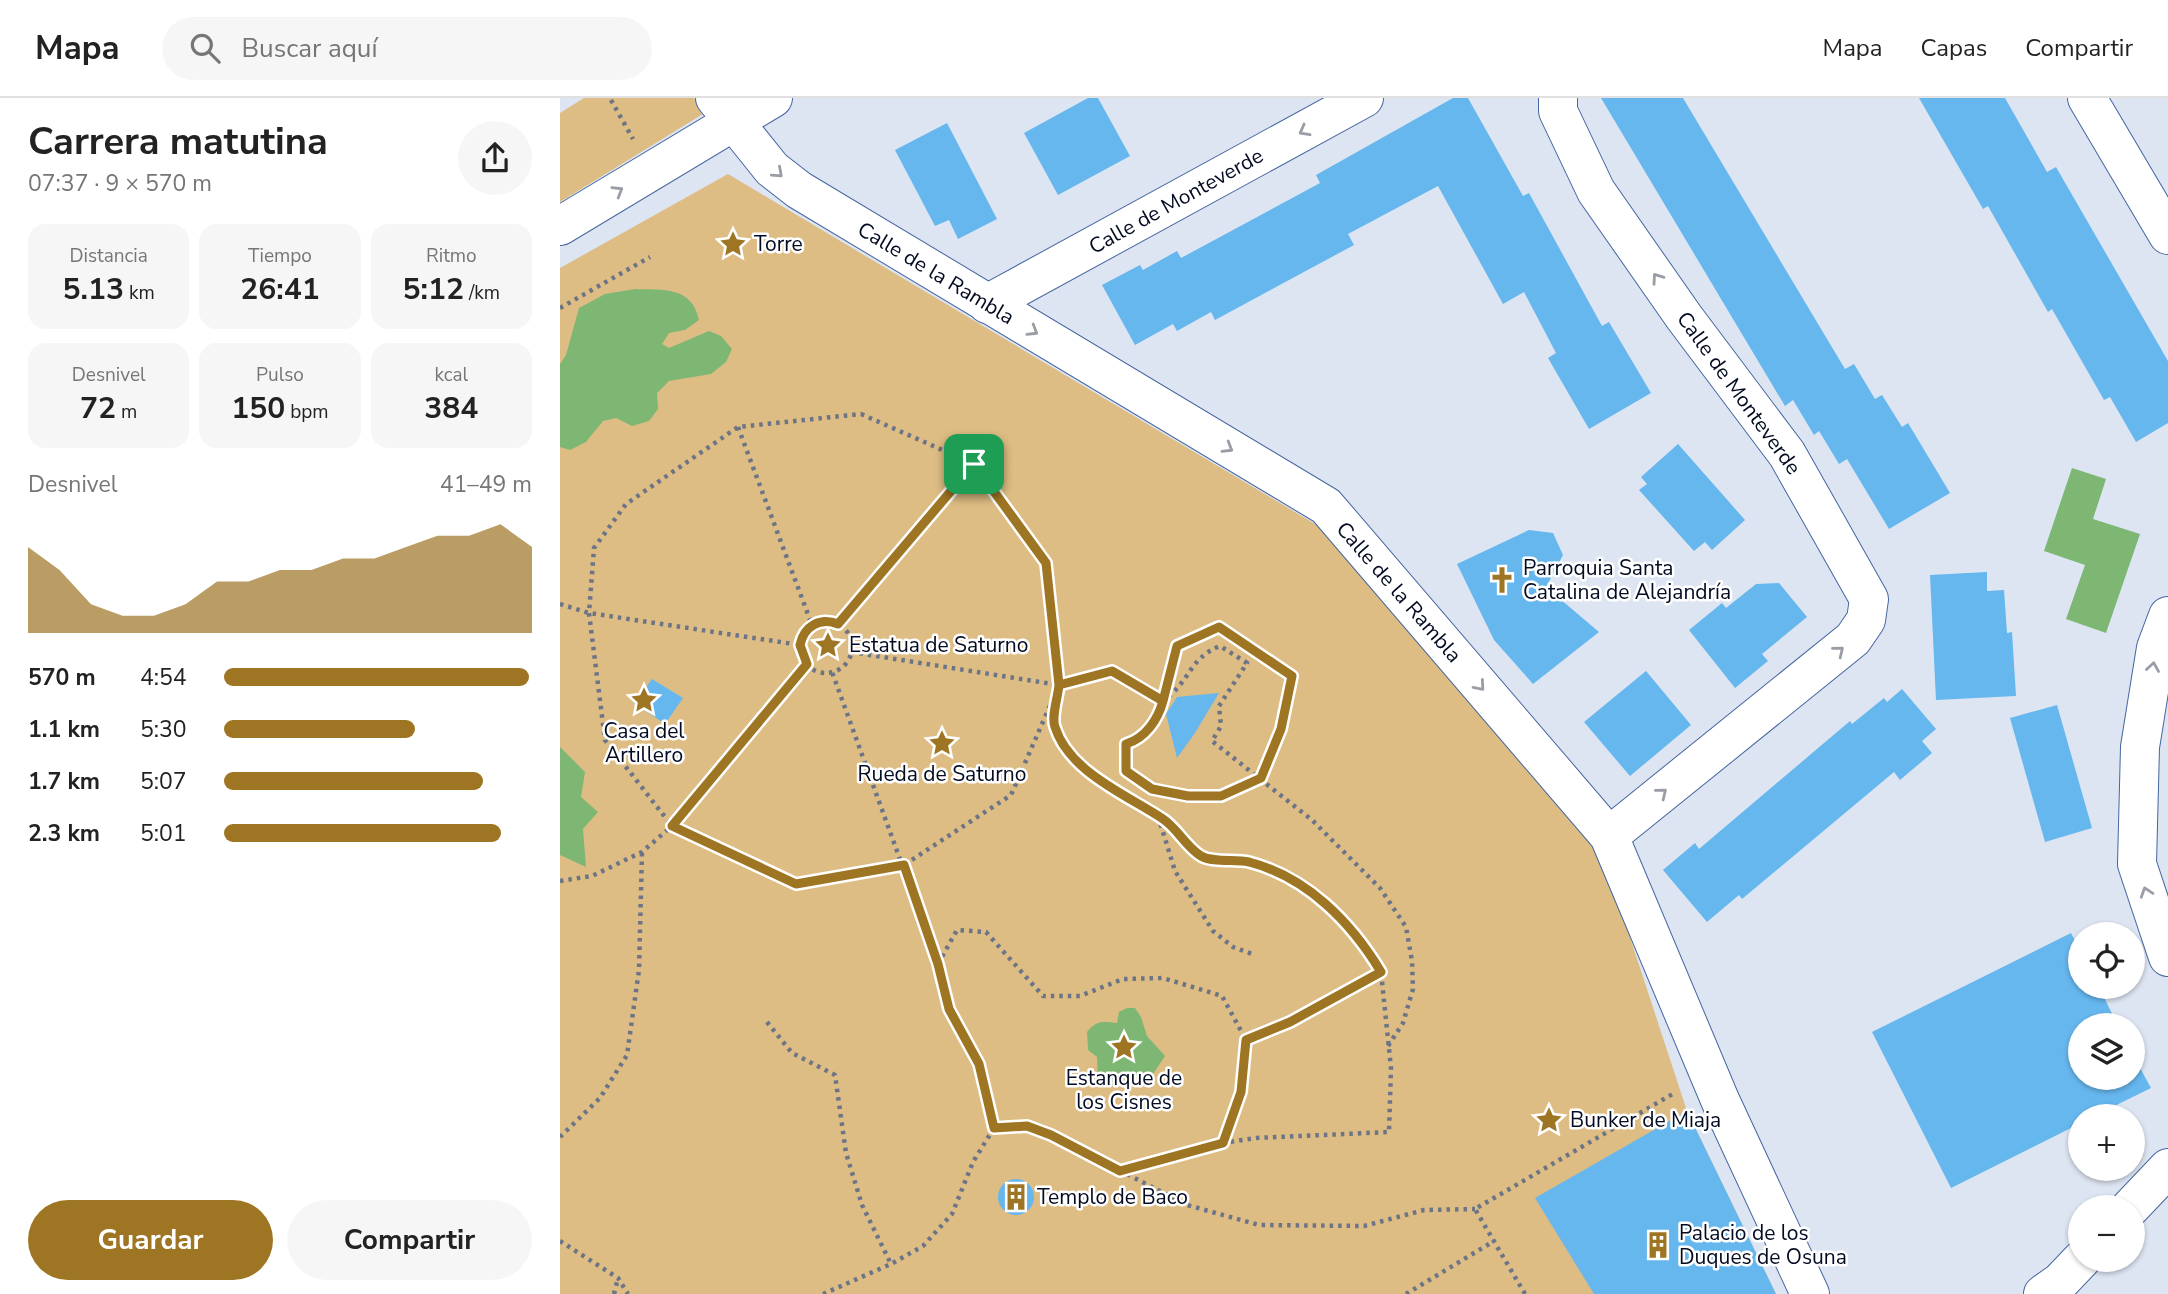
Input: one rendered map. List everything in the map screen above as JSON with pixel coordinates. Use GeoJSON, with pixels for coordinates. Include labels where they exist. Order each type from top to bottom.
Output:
{"type":"FeatureCollection","features":[{"type":"Feature","properties":{"kind":"street"},"geometry":{"type":"LineString","coordinates":[[560,226],[724,110],[773,98]]}},
{"type":"Feature","properties":{"kind":"street","name":"Calle de Monteverde"},"geometry":{"type":"LineString","coordinates":[[987,304],[1364,98]]}},
{"type":"Feature","properties":{"kind":"street","name":"Calle de Monteverde"},"geometry":{"type":"LineString","coordinates":[[1558,98],[1558,111],[1596,191],[1684,317],[1787,454],[1869,599],[1866,620],[1853,639],[1609,836]]}},
{"type":"Feature","properties":{"kind":"street"},"geometry":{"type":"LineString","coordinates":[[2087,98],[2168,235]]}},
{"type":"Feature","properties":{"kind":"street","name":"Calle de la Rambla"},"geometry":{"type":"LineString","coordinates":[[724,110],[772,169],[799,191],[1326,506],[1609,836],[1720,1100],[1810,1294]]}},
{"type":"Feature","properties":{"kind":"street"},"geometry":{"type":"LineString","coordinates":[[2168,616],[2156,649],[2140,747],[2137,864],[2168,957]]}},
{"type":"Feature","properties":{"kind":"street"},"geometry":{"type":"LineString","coordinates":[[2142,1195],[2168,1168]]}},
{"type":"Feature","properties":{"kind":"street"},"geometry":{"type":"LineString","coordinates":[[2043,1294],[2068,1272]]}},
{"type":"Feature","properties":{"kind":"path"},"geometry":{"type":"LineString","coordinates":[[611,100],[635,143]]}},
{"type":"Feature","properties":{"kind":"path"},"geometry":{"type":"LineString","coordinates":[[560,308],[650,257]]}},
{"type":"Feature","properties":{"kind":"path"},"geometry":{"type":"LineString","coordinates":[[1059,685],[1011,795],[904,865],[796,884],[672,826],[605,740],[589,613],[594,548],[626,504],[738,427],[861,414],[974,464],[1046,563],[1059,685],[1054,726],[1065,746],[1096,779],[1157,815],[1202,857],[1248,862],[1275,872],[1315,894],[1348,925],[1381,972],[1388,1046],[1389,1132],[1256,1138],[1223,1143],[1120,1171]]}},
{"type":"Feature","properties":{"kind":"path"},"geometry":{"type":"LineString","coordinates":[[738,427],[812,625]]}},
{"type":"Feature","properties":{"kind":"path"},"geometry":{"type":"LineString","coordinates":[[838,624],[974,464]]}},
{"type":"Feature","properties":{"kind":"path"},"geometry":{"type":"LineString","coordinates":[[560,604],[589,613],[800,645]]}},
{"type":"Feature","properties":{"kind":"path"},"geometry":{"type":"LineString","coordinates":[[825,621],[838,624],[849,636],[851,652],[844,665],[832,672],[818,671],[807,664],[800,645],[802,637],[812,625],[825,621]]}},
{"type":"Feature","properties":{"kind":"path"},"geometry":{"type":"LineString","coordinates":[[1219,627],[1292,676],[1281,729],[1261,778],[1221,796],[1188,796],[1152,789],[1126,771],[1126,744],[1136,741],[1158,719],[1177,646],[1219,627]]}},
{"type":"Feature","properties":{"kind":"path"},"geometry":{"type":"LineString","coordinates":[[1163,701],[1180,689],[1202,653],[1220,646],[1247,663],[1219,706],[1221,726],[1212,741],[1312,820],[1380,888],[1406,927],[1412,961],[1413,989],[1403,1023],[1388,1046]]}},
{"type":"Feature","properties":{"kind":"path"},"geometry":{"type":"LineString","coordinates":[[851,652],[1059,685],[1112,671],[1163,701]]}},
{"type":"Feature","properties":{"kind":"path"},"geometry":{"type":"LineString","coordinates":[[560,881],[592,876],[642,852],[672,826],[807,664]]}},
{"type":"Feature","properties":{"kind":"path"},"geometry":{"type":"LineString","coordinates":[[823,1294],[891,1264],[923,1246],[952,1214],[973,1162],[994,1128],[979,1064],[949,1009],[938,964],[904,865],[832,672]]}},
{"type":"Feature","properties":{"kind":"path"},"geometry":{"type":"LineString","coordinates":[[1157,815],[1181,884],[1199,905],[1213,931],[1233,947],[1252,954]]}},
{"type":"Feature","properties":{"kind":"path"},"geometry":{"type":"LineString","coordinates":[[560,1137],[600,1098],[627,1055],[639,970],[642,852]]}},
{"type":"Feature","properties":{"kind":"path"},"geometry":{"type":"LineString","coordinates":[[938,964],[957,930],[986,932],[1043,996],[1080,996],[1123,979],[1163,978],[1222,996],[1246,1040],[1241,1092],[1223,1143]]}},
{"type":"Feature","properties":{"kind":"path"},"geometry":{"type":"LineString","coordinates":[[1246,1040],[1290,1022],[1381,972]]}},
{"type":"Feature","properties":{"kind":"path"},"geometry":{"type":"LineString","coordinates":[[767,1022],[792,1053],[835,1075],[846,1153],[862,1205],[891,1264]]}},
{"type":"Feature","properties":{"kind":"path"},"geometry":{"type":"LineString","coordinates":[[994,1128],[1027,1126],[1051,1135],[1187,1205],[1259,1225],[1364,1226],[1424,1210],[1475,1209],[1680,1090]]}},
{"type":"Feature","properties":{"kind":"path"},"geometry":{"type":"LineString","coordinates":[[1475,1209],[1525,1294]]}},
{"type":"Feature","properties":{"kind":"path"},"geometry":{"type":"LineString","coordinates":[[560,1241],[618,1278],[628,1294]]}},
{"type":"Feature","properties":{"kind":"path"},"geometry":{"type":"LineString","coordinates":[[1405,1294],[1494,1241]]}},
{"type":"Feature","properties":{"kind":"path"},"geometry":{"type":"LineString","coordinates":[[614,1294],[618,1278]]}},
{"type":"Feature","properties":{"kind":"shaded area"},"geometry":{"type":"Polygon","coordinates":[[[584,98],[694,98],[703,114],[560,202],[560,113],[584,98]]]}},
{"type":"Feature","properties":{"kind":"shaded area"},"geometry":{"type":"Polygon","coordinates":[[[728,174],[1337,537],[1596,834],[1687,1111],[1776,1294],[560,1294],[560,268],[728,174]]]}},
{"type":"Feature","properties":{"kind":"shaded area"},"geometry":{"type":"Polygon","coordinates":[[[635,289],[675,292],[690,301],[695,309],[699,320],[685,330],[669,333],[662,344],[669,348],[709,331],[721,336],[732,349],[726,362],[711,374],[669,381],[657,393],[658,409],[649,421],[632,426],[616,418],[603,421],[586,442],[570,450],[560,447],[560,364],[566,355],[579,308],[605,294],[635,289]]]}},
{"type":"Feature","properties":{"kind":"shaded area"},"geometry":{"type":"Polygon","coordinates":[[[2072,468],[2106,479],[2093,519],[2140,534],[2106,633],[2066,619],[2085,565],[2044,551],[2072,468]]]}},
{"type":"Feature","properties":{"kind":"shaded area"},"geometry":{"type":"Polygon","coordinates":[[[560,747],[585,772],[581,797],[598,812],[583,829],[586,867],[560,855],[560,747]]]}},
{"type":"Feature","properties":{"kind":"shaded area","name":"Estanque de los Cisnes"},"geometry":{"type":"Polygon","coordinates":[[[1135,1008],[1147,1036],[1165,1056],[1151,1077],[1128,1075],[1115,1087],[1098,1084],[1097,1057],[1088,1050],[1087,1032],[1097,1023],[1117,1023],[1119,1012],[1135,1008]]]}},
{"type":"Feature","properties":{"kind":"building"},"geometry":{"type":"Polygon","coordinates":[[[1088,98],[1098,98],[1130,156],[1058,195],[1024,133],[1088,98]]]}},
{"type":"Feature","properties":{"kind":"building"},"geometry":{"type":"Polygon","coordinates":[[[1453,98],[1468,98],[1523,196],[1529,193],[1602,326],[1609,322],[1651,393],[1589,429],[1548,358],[1556,353],[1524,292],[1503,304],[1438,186],[1348,234],[1354,245],[1215,320],[1211,312],[1177,331],[1173,324],[1135,345],[1102,285],[1140,265],[1143,270],[1177,251],[1181,258],[1320,183],[1316,175],[1453,98]]]}},
{"type":"Feature","properties":{"kind":"building"},"geometry":{"type":"Polygon","coordinates":[[[1601,98],[1683,98],[1845,369],[1854,364],[1875,399],[1882,395],[1902,427],[1908,423],[1950,493],[1889,529],[1847,459],[1839,464],[1819,431],[1814,435],[1793,400],[1785,406],[1601,98]]]}},
{"type":"Feature","properties":{"kind":"building"},"geometry":{"type":"Polygon","coordinates":[[[1919,98],[2005,98],[2047,172],[2056,167],[2168,361],[2168,423],[2136,442],[2110,397],[2104,400],[2052,309],[2048,312],[1988,206],[1983,209],[1919,98]]]}},
{"type":"Feature","properties":{"kind":"building"},"geometry":{"type":"Polygon","coordinates":[[[947,123],[997,219],[958,239],[949,220],[935,226],[895,150],[947,123]]]}},
{"type":"Feature","properties":{"kind":"building"},"geometry":{"type":"Polygon","coordinates":[[[1678,444],[1745,520],[1712,550],[1705,542],[1694,551],[1639,490],[1647,484],[1641,477],[1678,444]]]}},
{"type":"Feature","properties":{"kind":"building"},"geometry":{"type":"Polygon","coordinates":[[[1529,530],[1553,533],[1563,555],[1546,587],[1599,632],[1533,684],[1494,640],[1457,564],[1529,530]]]}},
{"type":"Feature","properties":{"kind":"building"},"geometry":{"type":"Polygon","coordinates":[[[1987,572],[1987,591],[2004,590],[2007,633],[2012,632],[2016,696],[1936,700],[1930,575],[1987,572]]]}},
{"type":"Feature","properties":{"kind":"building"},"geometry":{"type":"Polygon","coordinates":[[[1779,583],[1807,617],[1762,654],[1768,661],[1735,688],[1689,630],[1722,603],[1726,608],[1756,584],[1779,583]]]}},
{"type":"Feature","properties":{"kind":"building"},"geometry":{"type":"Polygon","coordinates":[[[1646,671],[1691,725],[1630,776],[1584,722],[1646,671]]]}},
{"type":"Feature","properties":{"kind":"building"},"geometry":{"type":"Polygon","coordinates":[[[652,679],[683,698],[665,724],[634,703],[652,679]]]}},
{"type":"Feature","properties":{"kind":"building"},"geometry":{"type":"Polygon","coordinates":[[[1902,689],[1936,729],[1922,741],[1932,753],[1900,780],[1894,772],[1742,899],[1739,895],[1707,922],[1663,870],[1695,843],[1699,849],[1850,721],[1852,724],[1884,698],[1887,702],[1902,689]]]}},
{"type":"Feature","properties":{"kind":"building"},"geometry":{"type":"Polygon","coordinates":[[[1219,693],[1177,758],[1166,714],[1177,697],[1219,693]]]}},
{"type":"Feature","properties":{"kind":"building"},"geometry":{"type":"Polygon","coordinates":[[[2057,705],[2092,828],[2045,842],[2010,718],[2057,705]]]}},
{"type":"Feature","properties":{"kind":"building"},"geometry":{"type":"Polygon","coordinates":[[[2068,934],[2068,999],[2105,999],[2112,1013],[2068,1013],[2068,1090],[2145,1090],[2145,1077],[2151,1088],[2118,1104],[2068,1104],[2068,1130],[1951,1188],[1872,1032],[2068,934]]]}},
{"type":"Feature","properties":{"kind":"building","name":"Palacio de los Duques de Osuna"},"geometry":{"type":"Polygon","coordinates":[[[1687,1111],[1776,1294],[1594,1294],[1535,1198],[1687,1111]]]}},
{"type":"Feature","properties":{"kind":"building","name":"Templo de Baco"},"geometry":{"type":"Polygon","coordinates":[[[1016,1179],[1029,1184],[1034,1197],[1029,1210],[1016,1215],[1003,1210],[998,1197],[1003,1184],[1016,1179]]]}},
{"type":"Feature","properties":{"kind":"place","name":"Torre"},"geometry":{"type":"Point","coordinates":[733,244]}},
{"type":"Feature","properties":{"kind":"place","name":"Parroquia Santa Catalina de Alejandría"},"geometry":{"type":"Point","coordinates":[1502,580]}},
{"type":"Feature","properties":{"kind":"place","name":"Estatua de Saturno"},"geometry":{"type":"Point","coordinates":[828,645]}},
{"type":"Feature","properties":{"kind":"place","name":"Casa del Artillero"},"geometry":{"type":"Point","coordinates":[644,700]}},
{"type":"Feature","properties":{"kind":"place","name":"Rueda de Saturno"},"geometry":{"type":"Point","coordinates":[942,743]}},
{"type":"Feature","properties":{"kind":"place","name":"Estanque de los Cisnes"},"geometry":{"type":"Point","coordinates":[1124,1047]}},
{"type":"Feature","properties":{"kind":"place","name":"Bunker de Miaja"},"geometry":{"type":"Point","coordinates":[1549,1120]}},
{"type":"Feature","properties":{"kind":"place","name":"Templo de Baco"},"geometry":{"type":"Point","coordinates":[1016,1197]}},
{"type":"Feature","properties":{"kind":"place","name":"Palacio de los Duques de Osuna"},"geometry":{"type":"Point","coordinates":[1658,1245]}},
{"type":"Feature","properties":{"kind":"route"},"geometry":{"type":"LineString","coordinates":[[974,464],[838,624],[818,622],[806,630],[800,651],[807,664],[672,826],[796,884],[904,865],[938,964],[949,1009],[979,1064],[994,1128],[1027,1126],[1051,1135],[1120,1171],[1223,1143],[1241,1092],[1246,1040],[1290,1022],[1381,972],[1369,951],[1348,925],[1315,894],[1275,872],[1248,862],[1202,857],[1166,820],[1096,779],[1065,746],[1054,726],[1059,685],[1112,671],[1163,701],[1177,646],[1219,627],[1292,676],[1281,729],[1261,778],[1221,796],[1188,796],[1152,789],[1126,771],[1126,744],[1136,741],[1158,719],[1163,701],[1112,671],[1059,685],[1046,563],[974,464]]}}]}
